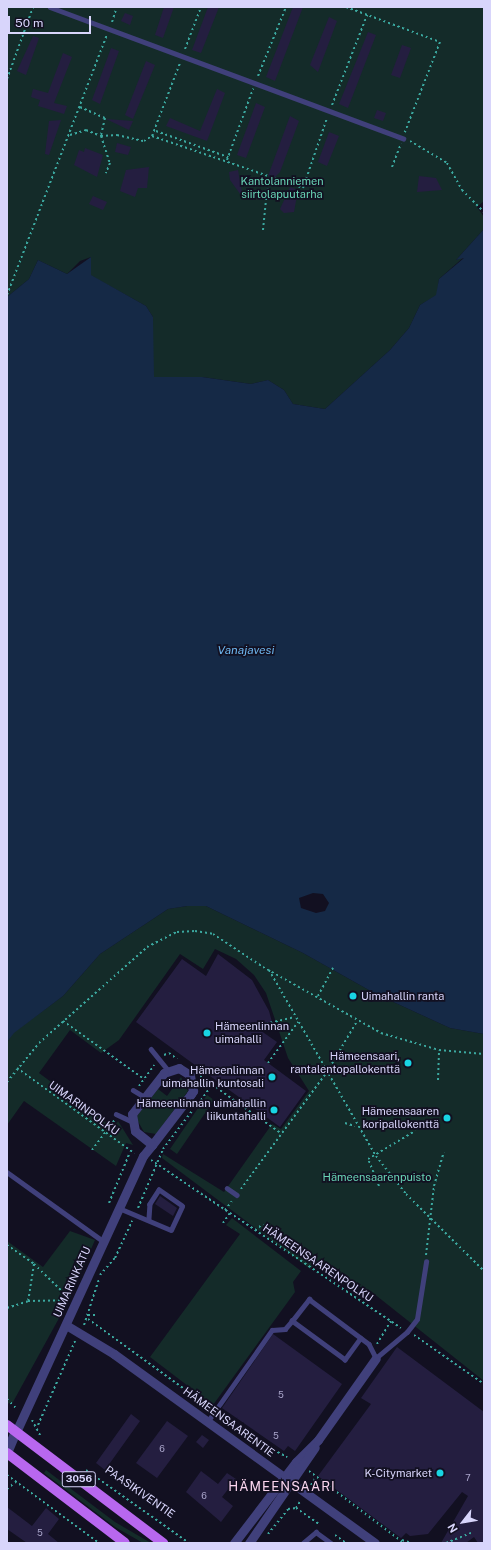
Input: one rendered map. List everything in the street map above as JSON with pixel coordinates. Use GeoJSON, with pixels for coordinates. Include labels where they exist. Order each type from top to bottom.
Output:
{"type":"FeatureCollection","features":[{"type":"Feature","properties":{"kind":"main road","name":"3056"},"geometry":{"type":"LineString","coordinates":[[7,1424],[163,1543]]}},
{"type":"Feature","properties":{"kind":"main road","name":"3056"},"geometry":{"type":"LineString","coordinates":[[7,1453],[125,1543]]}},
{"type":"Feature","properties":{"kind":"street","name":"UIMARINKATU"},"geometry":{"type":"LineString","coordinates":[[16,1432],[143,1156],[193,1091],[190,1074],[179,1068],[168,1070]]}},
{"type":"Feature","properties":{"kind":"street"},"geometry":{"type":"LineString","coordinates":[[152,1145],[135,1131],[131,1121],[143,1096],[168,1070]]}},
{"type":"Feature","properties":{"kind":"street","name":"HÄMEENSAARENTIE"},"geometry":{"type":"LineString","coordinates":[[66,1325],[79,1331],[208,1421],[375,1543]]}},
{"type":"Feature","properties":{"kind":"street"},"geometry":{"type":"LineString","coordinates":[[249,1543],[293,1483],[300,1465],[375,1354]]}},
{"type":"Feature","properties":{"kind":"street"},"geometry":{"type":"LineString","coordinates":[[7,1453],[16,1432]]}},
{"type":"Feature","properties":{"kind":"street"},"geometry":{"type":"LineString","coordinates":[[234,1543],[285,1477],[300,1465]]}},
{"type":"Feature","properties":{"kind":"lane"},"geometry":{"type":"LineString","coordinates":[[50,7],[404,138]]}},
{"type":"Feature","properties":{"kind":"lane"},"geometry":{"type":"LineString","coordinates":[[151,1049],[168,1070]]}},
{"type":"Feature","properties":{"kind":"lane"},"geometry":{"type":"LineString","coordinates":[[133,1090],[143,1096]]}},
{"type":"Feature","properties":{"kind":"lane"},"geometry":{"type":"LineString","coordinates":[[116,1114],[131,1121]]}},
{"type":"Feature","properties":{"kind":"lane"},"geometry":{"type":"LineString","coordinates":[[7,1172],[103,1241]]}},
{"type":"Feature","properties":{"kind":"lane"},"geometry":{"type":"LineString","coordinates":[[227,1188],[237,1195]]}},
{"type":"Feature","properties":{"kind":"lane"},"geometry":{"type":"LineString","coordinates":[[119,1208],[171,1230],[182,1206],[159,1190],[150,1204],[149,1220]]}},
{"type":"Feature","properties":{"kind":"lane"},"geometry":{"type":"LineString","coordinates":[[208,1421],[272,1330],[285,1328],[308,1299],[361,1338],[375,1354],[407,1332],[417,1319],[426,1262]]}},
{"type":"Feature","properties":{"kind":"lane"},"geometry":{"type":"LineString","coordinates":[[292,1321],[345,1360],[361,1338]]}},
{"type":"Feature","properties":{"kind":"lane"},"geometry":{"type":"LineString","coordinates":[[303,1543],[316,1532],[330,1543]]}},
{"type":"Feature","properties":{"kind":"path"},"geometry":{"type":"LineString","coordinates":[[7,79],[33,7]]}},
{"type":"Feature","properties":{"kind":"path"},"geometry":{"type":"LineString","coordinates":[[7,295],[70,135],[118,7]]}},
{"type":"Feature","properties":{"kind":"path"},"geometry":{"type":"LineString","coordinates":[[70,135],[86,130],[101,136],[117,135],[144,141],[152,136],[156,131],[201,7]]}},
{"type":"Feature","properties":{"kind":"path"},"geometry":{"type":"LineString","coordinates":[[346,7],[440,42],[392,167]]}},
{"type":"Feature","properties":{"kind":"path"},"geometry":{"type":"LineString","coordinates":[[152,136],[303,188],[330,111],[367,15]]}},
{"type":"Feature","properties":{"kind":"path"},"geometry":{"type":"LineString","coordinates":[[80,107],[104,116],[105,124],[101,136],[110,163],[106,174]]}},
{"type":"Feature","properties":{"kind":"path"},"geometry":{"type":"LineString","coordinates":[[156,131],[228,157]]}},
{"type":"Feature","properties":{"kind":"path"},"geometry":{"type":"LineString","coordinates":[[404,138],[447,163],[477,207],[484,212]]}},
{"type":"Feature","properties":{"kind":"path"},"geometry":{"type":"LineString","coordinates":[[263,230],[267,190],[272,177]]}},
{"type":"Feature","properties":{"kind":"path"},"geometry":{"type":"LineString","coordinates":[[7,1082],[17,1068],[63,1021],[147,947],[177,932],[213,934],[269,970],[318,996],[357,1021],[402,1041],[439,1050],[484,1054]]}},
{"type":"Feature","properties":{"kind":"path"},"geometry":{"type":"LineString","coordinates":[[318,996],[333,968]]}},
{"type":"Feature","properties":{"kind":"path"},"geometry":{"type":"LineString","coordinates":[[269,970],[356,1126],[376,1156],[429,1219],[484,1271]]}},
{"type":"Feature","properties":{"kind":"path"},"geometry":{"type":"LineString","coordinates":[[256,1026],[295,1017]]}},
{"type":"Feature","properties":{"kind":"path"},"geometry":{"type":"LineString","coordinates":[[63,1021],[144,1079]]}},
{"type":"Feature","properties":{"kind":"path"},"geometry":{"type":"LineString","coordinates":[[225,1210],[327,1072],[357,1021]]}},
{"type":"Feature","properties":{"kind":"path"},"geometry":{"type":"LineString","coordinates":[[268,1063],[298,1022]]}},
{"type":"Feature","properties":{"kind":"path"},"geometry":{"type":"LineString","coordinates":[[438,1080],[439,1050]]}},
{"type":"Feature","properties":{"kind":"path","name":"UIMARINPOLKU"},"geometry":{"type":"LineString","coordinates":[[17,1068],[130,1152],[143,1156]]}},
{"type":"Feature","properties":{"kind":"path"},"geometry":{"type":"LineString","coordinates":[[282,1134],[212,1084],[156,1162],[115,1258],[100,1276],[87,1315],[88,1319],[250,1438],[300,1465],[404,1543]]}},
{"type":"Feature","properties":{"kind":"path"},"geometry":{"type":"LineString","coordinates":[[344,1123],[356,1126]]}},
{"type":"Feature","properties":{"kind":"path"},"geometry":{"type":"LineString","coordinates":[[379,1186],[368,1165],[368,1159],[376,1156],[415,1131]]}},
{"type":"Feature","properties":{"kind":"path"},"geometry":{"type":"LineString","coordinates":[[107,1207],[130,1152]]}},
{"type":"Feature","properties":{"kind":"path"},"geometry":{"type":"LineString","coordinates":[[426,1262],[429,1219],[444,1152]]}},
{"type":"Feature","properties":{"kind":"path","name":"HÄMEENSAARENPOLKU"},"geometry":{"type":"LineString","coordinates":[[143,1156],[156,1162],[484,1384]]}},
{"type":"Feature","properties":{"kind":"path"},"geometry":{"type":"LineString","coordinates":[[223,1223],[230,1213]]}},
{"type":"Feature","properties":{"kind":"path"},"geometry":{"type":"LineString","coordinates":[[255,1230],[263,1224]]}},
{"type":"Feature","properties":{"kind":"path"},"geometry":{"type":"LineString","coordinates":[[7,1245],[34,1264],[69,1300],[28,1301],[7,1308]]}},
{"type":"Feature","properties":{"kind":"path"},"geometry":{"type":"LineString","coordinates":[[28,1301],[34,1264]]}},
{"type":"Feature","properties":{"kind":"path"},"geometry":{"type":"LineString","coordinates":[[87,1315],[97,1315]]}},
{"type":"Feature","properties":{"kind":"path"},"geometry":{"type":"LineString","coordinates":[[38,1425],[79,1331],[88,1319]]}},
{"type":"Feature","properties":{"kind":"path"},"geometry":{"type":"LineString","coordinates":[[375,1354],[390,1321]]}},
{"type":"Feature","properties":{"kind":"path"},"geometry":{"type":"LineString","coordinates":[[7,1399],[38,1425],[44,1440]]}},
{"type":"Feature","properties":{"kind":"path","name":"PAASIKIVENTIE"},"geometry":{"type":"LineString","coordinates":[[79,1466],[189,1543]]}},
{"type":"Feature","properties":{"kind":"path"},"geometry":{"type":"LineString","coordinates":[[7,1475],[99,1543]]}},
{"type":"Feature","properties":{"kind":"path"},"geometry":{"type":"LineString","coordinates":[[7,1489],[17,1481]]}},
{"type":"Feature","properties":{"kind":"path"},"geometry":{"type":"LineString","coordinates":[[266,1537],[288,1510],[296,1508],[327,1530]]}},
{"type":"Feature","properties":{"kind":"path"},"geometry":{"type":"LineString","coordinates":[[446,1543],[471,1533]]}},
{"type":"Feature","properties":{"kind":"path"},"geometry":{"type":"LineString","coordinates":[[334,1534],[346,1543]]}},
{"type":"Feature","properties":{"kind":"path"},"geometry":{"type":"LineString","coordinates":[[399,1539],[411,1543]]}},
{"type":"Feature","properties":{"kind":"green space","name":"Kantolanniemen siirtolapuutarha"},"geometry":{"type":"Polygon","coordinates":[[[7,7],[484,7],[484,201],[477,207],[484,217],[484,229],[456,260],[464,257],[439,279],[437,295],[420,305],[409,328],[390,350],[325,409],[293,404],[284,390],[268,380],[251,384],[202,377],[153,377],[153,317],[146,306],[90,275],[91,257],[80,261],[67,274],[38,260],[29,279],[7,297],[7,7]]]}},
{"type":"Feature","properties":{"kind":"green space","name":"Hämeensaarenpuisto"},"geometry":{"type":"Polygon","coordinates":[[[187,906],[206,906],[303,953],[376,994],[450,1028],[484,1034],[484,1381],[373,1293],[314,1265],[310,1269],[162,1158],[163,1154],[224,1192],[272,1124],[281,1129],[309,1091],[288,1058],[266,993],[254,975],[236,959],[215,949],[203,969],[180,954],[119,1040],[101,1053],[70,1030],[39,1073],[108,1124],[111,1131],[118,1121],[133,1145],[126,1143],[116,1166],[24,1101],[7,1125],[7,1042],[13,1033],[63,996],[100,954],[168,909],[187,906]]]}},
{"type":"Feature","properties":{"kind":"green space"},"geometry":{"type":"Polygon","coordinates":[[[181,1077],[188,1091],[156,1134],[144,1132],[136,1118],[140,1112],[158,1089],[167,1096],[181,1077]]]}},
{"type":"Feature","properties":{"kind":"green space"},"geometry":{"type":"Polygon","coordinates":[[[207,1095],[214,1100],[177,1154],[170,1149],[207,1095]]]}},
{"type":"Feature","properties":{"kind":"green space"},"geometry":{"type":"Polygon","coordinates":[[[232,1218],[301,1271],[293,1282],[295,1292],[213,1405],[150,1357],[240,1234],[226,1225],[232,1218]]]}},
{"type":"Feature","properties":{"kind":"green space"},"geometry":{"type":"Polygon","coordinates":[[[70,1231],[95,1240],[69,1300],[13,1402],[7,1404],[7,1241],[43,1267],[70,1231]]]}},
{"type":"Feature","properties":{"kind":"green space"},"geometry":{"type":"Polygon","coordinates":[[[46,1470],[115,1522],[151,1543],[143,1543],[115,1527],[44,1473],[46,1470]]]}},
{"type":"Feature","properties":{"kind":"water","name":"Vanajavesi"},"geometry":{"type":"Polygon","coordinates":[[[484,229],[484,1034],[450,1028],[376,994],[303,953],[206,906],[187,906],[168,909],[100,954],[63,996],[14,1033],[7,1042],[7,297],[29,279],[38,260],[67,274],[91,257],[91,275],[146,306],[153,317],[154,377],[202,377],[251,384],[268,380],[284,390],[293,404],[325,409],[390,350],[409,328],[420,305],[436,295],[439,279],[464,258],[456,260],[484,229]],[[313,893],[299,898],[301,908],[316,913],[325,911],[329,903],[323,894],[313,893]]]}},
{"type":"Feature","properties":{"kind":"building"},"geometry":{"type":"Polygon","coordinates":[[[164,7],[174,7],[163,38],[155,35],[164,7]]]}},
{"type":"Feature","properties":{"kind":"building"},"geometry":{"type":"Polygon","coordinates":[[[208,7],[219,7],[201,53],[192,50],[208,7]]]}},
{"type":"Feature","properties":{"kind":"building"},"geometry":{"type":"Polygon","coordinates":[[[293,7],[303,7],[275,81],[266,77],[293,7]]]}},
{"type":"Feature","properties":{"kind":"building"},"geometry":{"type":"Polygon","coordinates":[[[125,13],[133,16],[130,25],[121,21],[125,13]]]}},
{"type":"Feature","properties":{"kind":"building"},"geometry":{"type":"Polygon","coordinates":[[[329,17],[337,21],[318,72],[310,65],[329,17]]]}},
{"type":"Feature","properties":{"kind":"building"},"geometry":{"type":"Polygon","coordinates":[[[368,32],[376,35],[348,108],[339,104],[368,32]]]}},
{"type":"Feature","properties":{"kind":"building"},"geometry":{"type":"Polygon","coordinates":[[[33,36],[39,38],[26,75],[17,71],[33,36]]]}},
{"type":"Feature","properties":{"kind":"building"},"geometry":{"type":"Polygon","coordinates":[[[402,45],[411,48],[400,78],[391,75],[402,45]]]}},
{"type":"Feature","properties":{"kind":"building"},"geometry":{"type":"Polygon","coordinates":[[[111,48],[119,51],[100,104],[92,100],[111,48]]]}},
{"type":"Feature","properties":{"kind":"building"},"geometry":{"type":"Polygon","coordinates":[[[63,53],[72,57],[54,103],[67,106],[64,114],[38,106],[40,100],[31,97],[33,89],[48,93],[63,53]]]}},
{"type":"Feature","properties":{"kind":"building"},"geometry":{"type":"Polygon","coordinates":[[[146,61],[155,65],[133,119],[125,115],[146,61]]]}},
{"type":"Feature","properties":{"kind":"building"},"geometry":{"type":"Polygon","coordinates":[[[217,89],[225,93],[207,141],[166,126],[170,118],[200,131],[217,89]]]}},
{"type":"Feature","properties":{"kind":"building"},"geometry":{"type":"Polygon","coordinates":[[[256,103],[265,107],[246,158],[237,155],[256,103]]]}},
{"type":"Feature","properties":{"kind":"building"},"geometry":{"type":"Polygon","coordinates":[[[377,110],[386,113],[383,121],[374,118],[377,110]]]}},
{"type":"Feature","properties":{"kind":"building"},"geometry":{"type":"Polygon","coordinates":[[[290,116],[299,121],[280,172],[274,178],[268,176],[290,116]]]}},
{"type":"Feature","properties":{"kind":"building"},"geometry":{"type":"Polygon","coordinates":[[[106,119],[133,121],[129,130],[106,119]]]}},
{"type":"Feature","properties":{"kind":"building"},"geometry":{"type":"Polygon","coordinates":[[[61,120],[49,155],[45,154],[49,121],[61,120]]]}},
{"type":"Feature","properties":{"kind":"building"},"geometry":{"type":"Polygon","coordinates":[[[329,132],[339,136],[327,166],[318,162],[329,132]]]}},
{"type":"Feature","properties":{"kind":"building"},"geometry":{"type":"Polygon","coordinates":[[[117,143],[131,147],[128,155],[115,152],[117,143]]]}},
{"type":"Feature","properties":{"kind":"building"},"geometry":{"type":"Polygon","coordinates":[[[85,148],[103,155],[97,177],[74,165],[79,150],[84,152],[85,148]]]}},
{"type":"Feature","properties":{"kind":"building"},"geometry":{"type":"Polygon","coordinates":[[[149,167],[147,188],[138,188],[135,197],[120,191],[126,170],[149,167]]]}},
{"type":"Feature","properties":{"kind":"building"},"geometry":{"type":"Polygon","coordinates":[[[238,170],[243,198],[230,180],[229,172],[238,170]]]}},
{"type":"Feature","properties":{"kind":"building"},"geometry":{"type":"Polygon","coordinates":[[[419,176],[436,178],[442,190],[417,192],[419,176]]]}},
{"type":"Feature","properties":{"kind":"building"},"geometry":{"type":"Polygon","coordinates":[[[290,187],[298,190],[294,212],[284,213],[280,209],[290,187]]]}},
{"type":"Feature","properties":{"kind":"building"},"geometry":{"type":"Polygon","coordinates":[[[93,196],[107,202],[103,210],[89,204],[93,196]]]}},
{"type":"Feature","properties":{"kind":"building","name":"Hämeenlinnan uimahalli"},"geometry":{"type":"Polygon","coordinates":[[[218,954],[252,980],[269,1011],[272,1022],[254,1026],[277,1042],[264,1060],[306,1091],[280,1127],[136,1022],[182,959],[206,976],[218,954]]]}},
{"type":"Feature","properties":{"kind":"building"},"geometry":{"type":"Polygon","coordinates":[[[160,1196],[177,1208],[173,1216],[155,1204],[160,1196]]]}},
{"type":"Feature","properties":{"kind":"building"},"geometry":{"type":"Polygon","coordinates":[[[273,1334],[342,1384],[295,1451],[288,1446],[284,1451],[222,1408],[273,1334]]]}},
{"type":"Feature","properties":{"kind":"building"},"geometry":{"type":"Polygon","coordinates":[[[397,1347],[484,1412],[484,1543],[478,1543],[474,1537],[466,1543],[441,1543],[468,1496],[462,1492],[428,1534],[410,1536],[406,1533],[401,1538],[318,1476],[371,1404],[361,1398],[397,1347]]]}},
{"type":"Feature","properties":{"kind":"building"},"geometry":{"type":"Polygon","coordinates":[[[131,1414],[140,1421],[105,1470],[96,1463],[131,1414]]]}},
{"type":"Feature","properties":{"kind":"building"},"geometry":{"type":"Polygon","coordinates":[[[167,1421],[188,1436],[157,1478],[136,1463],[167,1421]]]}},
{"type":"Feature","properties":{"kind":"building"},"geometry":{"type":"Polygon","coordinates":[[[202,1435],[209,1440],[203,1448],[196,1442],[202,1435]]]}},
{"type":"Feature","properties":{"kind":"building"},"geometry":{"type":"Polygon","coordinates":[[[201,1471],[218,1484],[227,1473],[236,1479],[222,1497],[233,1506],[221,1522],[186,1492],[201,1471]]]}},
{"type":"Feature","properties":{"kind":"building"},"geometry":{"type":"Polygon","coordinates":[[[7,1507],[32,1526],[46,1508],[59,1519],[48,1534],[59,1543],[27,1543],[7,1529],[7,1507]]]}},
{"type":"Feature","properties":{"kind":"place","name":"Uimahallin ranta"},"geometry":{"type":"Point","coordinates":[353,996]}},
{"type":"Feature","properties":{"kind":"place","name":"Hämeenlinnan uimahalli"},"geometry":{"type":"Point","coordinates":[207,1033]}},
{"type":"Feature","properties":{"kind":"place","name":"Hämeensaari, rantalentopallokenttä"},"geometry":{"type":"Point","coordinates":[408,1063]}},
{"type":"Feature","properties":{"kind":"place","name":"Hämeenlinnan uimahallin kuntosali"},"geometry":{"type":"Point","coordinates":[272,1077]}},
{"type":"Feature","properties":{"kind":"place","name":"Hämeenlinnan uimahallin liikuntahalli"},"geometry":{"type":"Point","coordinates":[274,1110]}},
{"type":"Feature","properties":{"kind":"place","name":"Hämeensaaren koripallokenttä"},"geometry":{"type":"Point","coordinates":[447,1118]}},
{"type":"Feature","properties":{"kind":"place","name":"K-Citymarket"},"geometry":{"type":"Point","coordinates":[440,1473]}},
{"type":"Feature","properties":{"kind":"district","name":"HÄMEENSAARI"},"geometry":{"type":"Point","coordinates":[282,1487]}}]}
